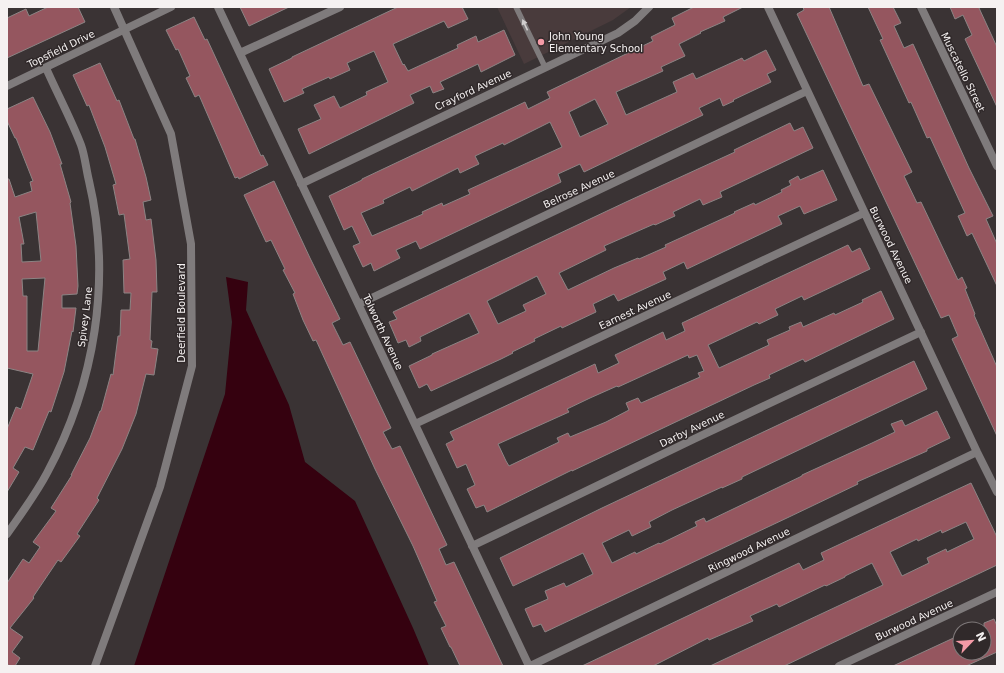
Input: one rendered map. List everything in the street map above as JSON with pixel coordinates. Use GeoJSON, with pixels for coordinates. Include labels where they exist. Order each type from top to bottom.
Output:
{"type":"FeatureCollection","features":[{"type":"Feature","properties":{"kind":"street","name":"Deerfield Boulevard"},"geometry":{"type":"LineString","coordinates":[[95,666],[160,487],[192,366],[191,244],[170,134],[114,7]]}},
{"type":"Feature","properties":{"kind":"street","name":"Topsfield Drive"},"geometry":{"type":"LineString","coordinates":[[7,86],[171,7]]}},
{"type":"Feature","properties":{"kind":"street","name":"Tolworth Avenue"},"geometry":{"type":"LineString","coordinates":[[218,7],[300,184],[359,304],[530,666]]}},
{"type":"Feature","properties":{"kind":"street"},"geometry":{"type":"LineString","coordinates":[[240,53],[340,7]]}},
{"type":"Feature","properties":{"kind":"street","name":"Crayford Avenue"},"geometry":{"type":"LineString","coordinates":[[300,184],[618,33],[635,21],[649,7]]}},
{"type":"Feature","properties":{"kind":"street","name":"Burwood Avenue"},"geometry":{"type":"LineString","coordinates":[[768,7],[864,214],[997,492]]}},
{"type":"Feature","properties":{"kind":"street","name":"Muscatello Street"},"geometry":{"type":"LineString","coordinates":[[921,7],[997,166]]}},
{"type":"Feature","properties":{"kind":"street","name":"Spivey Lane"},"geometry":{"type":"LineString","coordinates":[[7,534],[47,474],[67,433],[82,393],[92,348],[99,300],[100,248],[94,203],[81,146],[46,68]]}},
{"type":"Feature","properties":{"kind":"street","name":"Belrose Avenue"},"geometry":{"type":"LineString","coordinates":[[359,304],[808,91]]}},
{"type":"Feature","properties":{"kind":"street","name":"Earnest Avenue"},"geometry":{"type":"LineString","coordinates":[[415,424],[864,214]]}},
{"type":"Feature","properties":{"kind":"street","name":"Darby Avenue"},"geometry":{"type":"LineString","coordinates":[[472,546],[701,435],[921,332]]}},
{"type":"Feature","properties":{"kind":"street","name":"Ringwood Avenue"},"geometry":{"type":"LineString","coordinates":[[530,666],[977,452]]}},
{"type":"Feature","properties":{"kind":"street","name":"Burwood Avenue"},"geometry":{"type":"LineString","coordinates":[[839,666],[997,592]]}},
{"type":"Feature","properties":{"kind":"lane"},"geometry":{"type":"LineString","coordinates":[[516,7],[545,67]]}},
{"type":"Feature","properties":{"kind":"shaded area","name":"John Young Elementary School"},"geometry":{"type":"Polygon","coordinates":[[[497,7],[631,7],[613,20],[524,64],[497,7]]]}},
{"type":"Feature","properties":{"kind":"shaded area"},"geometry":{"type":"Polygon","coordinates":[[[226,277],[248,282],[246,310],[289,405],[305,462],[355,501],[429,666],[134,666],[225,394],[232,322],[226,277]]]}},
{"type":"Feature","properties":{"kind":"building"},"geometry":{"type":"Polygon","coordinates":[[[48,7],[78,7],[85,22],[7,58],[7,18],[26,9],[29,16],[48,7]]]}},
{"type":"Feature","properties":{"kind":"building"},"geometry":{"type":"Polygon","coordinates":[[[240,7],[289,7],[249,26],[240,7]]]}},
{"type":"Feature","properties":{"kind":"building"},"geometry":{"type":"Polygon","coordinates":[[[398,7],[462,7],[468,19],[448,28],[444,21],[393,44],[403,65],[404,64],[408,71],[458,48],[457,45],[476,36],[478,42],[504,30],[515,55],[481,72],[478,64],[440,82],[444,89],[433,93],[430,86],[410,95],[414,103],[309,154],[298,129],[321,119],[314,105],[334,96],[340,108],[367,95],[366,92],[388,82],[374,51],[347,63],[350,70],[330,79],[329,77],[302,89],[304,93],[284,102],[269,69],[398,7]]]}},
{"type":"Feature","properties":{"kind":"building"},"geometry":{"type":"Polygon","coordinates":[[[694,7],[743,7],[723,17],[725,21],[700,32],[701,33],[679,44],[685,56],[661,67],[663,71],[616,92],[626,115],[677,92],[673,82],[693,73],[696,79],[742,58],[744,61],[766,50],[776,70],[767,74],[771,82],[723,106],[720,98],[699,108],[703,115],[584,172],[580,164],[558,174],[561,182],[420,249],[416,241],[396,250],[400,258],[374,271],[371,263],[363,267],[353,246],[360,243],[352,226],[344,230],[329,196],[525,102],[528,109],[550,98],[547,92],[653,41],[651,37],[675,25],[672,18],[694,7]],[[595,99],[569,112],[580,137],[608,124],[595,99]],[[550,122],[504,145],[503,143],[475,156],[479,164],[460,173],[458,168],[412,191],[410,187],[383,200],[384,203],[361,213],[372,236],[423,214],[422,212],[442,203],[443,206],[470,194],[468,190],[562,147],[550,122]]]}},
{"type":"Feature","properties":{"kind":"building"},"geometry":{"type":"Polygon","coordinates":[[[803,7],[829,7],[863,86],[869,84],[912,172],[904,176],[917,203],[921,202],[958,280],[962,277],[967,288],[965,289],[975,314],[974,315],[997,367],[997,436],[952,339],[958,336],[949,315],[941,318],[797,14],[804,10],[803,7]]]}},
{"type":"Feature","properties":{"kind":"building"},"geometry":{"type":"Polygon","coordinates":[[[868,7],[893,7],[901,23],[894,26],[904,48],[913,44],[969,168],[993,216],[986,219],[997,244],[997,286],[972,233],[967,236],[958,216],[965,213],[930,137],[927,138],[911,102],[909,103],[880,40],[883,39],[868,7]]]}},
{"type":"Feature","properties":{"kind":"building"},"geometry":{"type":"Polygon","coordinates":[[[950,7],[981,7],[979,8],[997,47],[997,107],[965,39],[972,35],[963,15],[955,19],[950,7]]]}},
{"type":"Feature","properties":{"kind":"building"},"geometry":{"type":"Polygon","coordinates":[[[194,17],[205,40],[207,39],[261,156],[263,155],[268,165],[239,179],[238,177],[235,178],[199,95],[195,97],[186,78],[190,76],[178,49],[176,50],[166,30],[194,17]]]}},
{"type":"Feature","properties":{"kind":"building"},"geometry":{"type":"Polygon","coordinates":[[[100,63],[117,101],[119,100],[135,139],[151,200],[143,202],[146,220],[151,219],[156,260],[157,292],[152,292],[150,340],[152,341],[151,348],[158,349],[154,375],[146,374],[136,414],[122,449],[97,498],[99,500],[77,534],[80,536],[61,562],[58,560],[33,597],[34,598],[10,628],[23,637],[12,652],[20,658],[15,666],[10,666],[7,664],[7,583],[23,559],[29,563],[40,547],[33,542],[56,511],[51,508],[72,475],[90,438],[101,411],[111,374],[113,375],[118,336],[120,336],[121,310],[130,310],[131,293],[124,293],[123,260],[130,259],[124,214],[119,215],[113,185],[116,184],[105,147],[89,105],[87,106],[73,75],[100,63]]]}},
{"type":"Feature","properties":{"kind":"building"},"geometry":{"type":"Polygon","coordinates":[[[33,97],[50,132],[62,164],[60,164],[71,202],[76,246],[78,286],[77,294],[62,295],[62,308],[76,308],[73,332],[72,331],[64,372],[51,412],[49,411],[33,450],[25,447],[13,468],[19,472],[7,492],[7,429],[16,407],[21,409],[33,374],[7,368],[7,179],[9,179],[15,197],[32,191],[30,182],[33,181],[16,138],[7,121],[7,109],[33,97]],[[36,212],[19,217],[24,244],[21,244],[22,262],[41,261],[36,212]],[[45,278],[22,279],[23,296],[27,296],[27,351],[38,351],[45,278]]]}},
{"type":"Feature","properties":{"kind":"building"},"geometry":{"type":"Polygon","coordinates":[[[790,123],[794,131],[803,127],[813,148],[720,192],[722,197],[703,205],[700,199],[673,212],[675,216],[604,246],[606,250],[559,273],[568,290],[614,268],[666,247],[665,245],[735,213],[734,212],[754,203],[755,205],[782,192],[781,190],[791,185],[789,181],[798,176],[800,180],[823,170],[837,200],[804,214],[800,206],[778,216],[782,224],[687,269],[684,262],[663,272],[666,279],[618,301],[614,294],[593,304],[596,312],[534,339],[535,341],[501,359],[431,391],[427,384],[419,388],[409,366],[479,333],[469,313],[420,337],[421,341],[409,347],[406,340],[398,343],[389,322],[397,319],[393,312],[735,152],[734,150],[790,123]],[[537,276],[487,301],[498,324],[526,311],[523,305],[546,294],[537,276]]]}},
{"type":"Feature","properties":{"kind":"building"},"geometry":{"type":"Polygon","coordinates":[[[274,181],[340,319],[332,323],[343,345],[350,342],[391,428],[383,432],[392,449],[400,446],[447,545],[439,549],[446,565],[454,562],[503,666],[460,666],[441,628],[446,626],[434,602],[437,601],[413,546],[375,469],[316,340],[313,341],[303,320],[293,294],[295,293],[283,270],[285,269],[271,240],[266,242],[244,195],[274,181]]]}},
{"type":"Feature","properties":{"kind":"building"},"geometry":{"type":"Polygon","coordinates":[[[848,245],[852,252],[860,248],[870,269],[804,300],[802,296],[775,309],[778,315],[759,324],[757,322],[708,345],[719,368],[769,345],[767,340],[790,330],[789,327],[801,322],[803,327],[834,313],[835,315],[863,302],[862,300],[881,291],[894,319],[805,362],[803,359],[769,375],[770,378],[572,470],[487,512],[484,505],[476,508],[467,489],[475,485],[466,464],[457,468],[446,444],[454,440],[450,432],[595,364],[598,373],[619,363],[615,355],[663,332],[666,340],[685,331],[682,323],[848,245]],[[688,355],[590,398],[567,409],[569,412],[498,444],[506,461],[509,466],[559,442],[557,438],[568,433],[570,437],[606,422],[629,410],[626,403],[638,398],[641,403],[700,377],[698,373],[704,371],[697,355],[689,358],[688,355]]]}},
{"type":"Feature","properties":{"kind":"building"},"geometry":{"type":"Polygon","coordinates":[[[914,361],[927,389],[742,477],[742,479],[672,510],[649,522],[651,527],[632,536],[629,530],[602,543],[612,563],[635,552],[636,554],[697,526],[695,522],[704,518],[706,522],[895,432],[891,424],[902,420],[905,426],[937,411],[950,438],[927,449],[927,451],[857,482],[858,484],[545,632],[541,624],[533,627],[525,609],[548,599],[545,591],[564,583],[566,587],[593,574],[583,553],[513,586],[500,558],[602,508],[914,361]]]}},
{"type":"Feature","properties":{"kind":"building"},"geometry":{"type":"Polygon","coordinates":[[[971,483],[997,537],[997,565],[784,666],[710,666],[883,585],[872,563],[779,607],[777,604],[750,616],[753,621],[709,640],[708,638],[653,666],[582,666],[799,563],[803,570],[824,560],[821,553],[971,483]],[[966,522],[942,533],[941,530],[918,541],[917,539],[890,552],[902,576],[929,563],[927,558],[946,549],[947,552],[974,539],[966,522]]]}},
{"type":"Feature","properties":{"kind":"building"},"geometry":{"type":"Polygon","coordinates":[[[994,619],[997,626],[997,652],[992,654],[992,621],[989,621],[994,619]]]}},
{"type":"Feature","properties":{"kind":"building"},"geometry":{"type":"Polygon","coordinates":[[[952,639],[952,661],[977,661],[966,666],[893,666],[952,639]]]}},
{"type":"Feature","properties":{"kind":"place","name":"John Young Elementary School"},"geometry":{"type":"Point","coordinates":[541,42]}}]}
